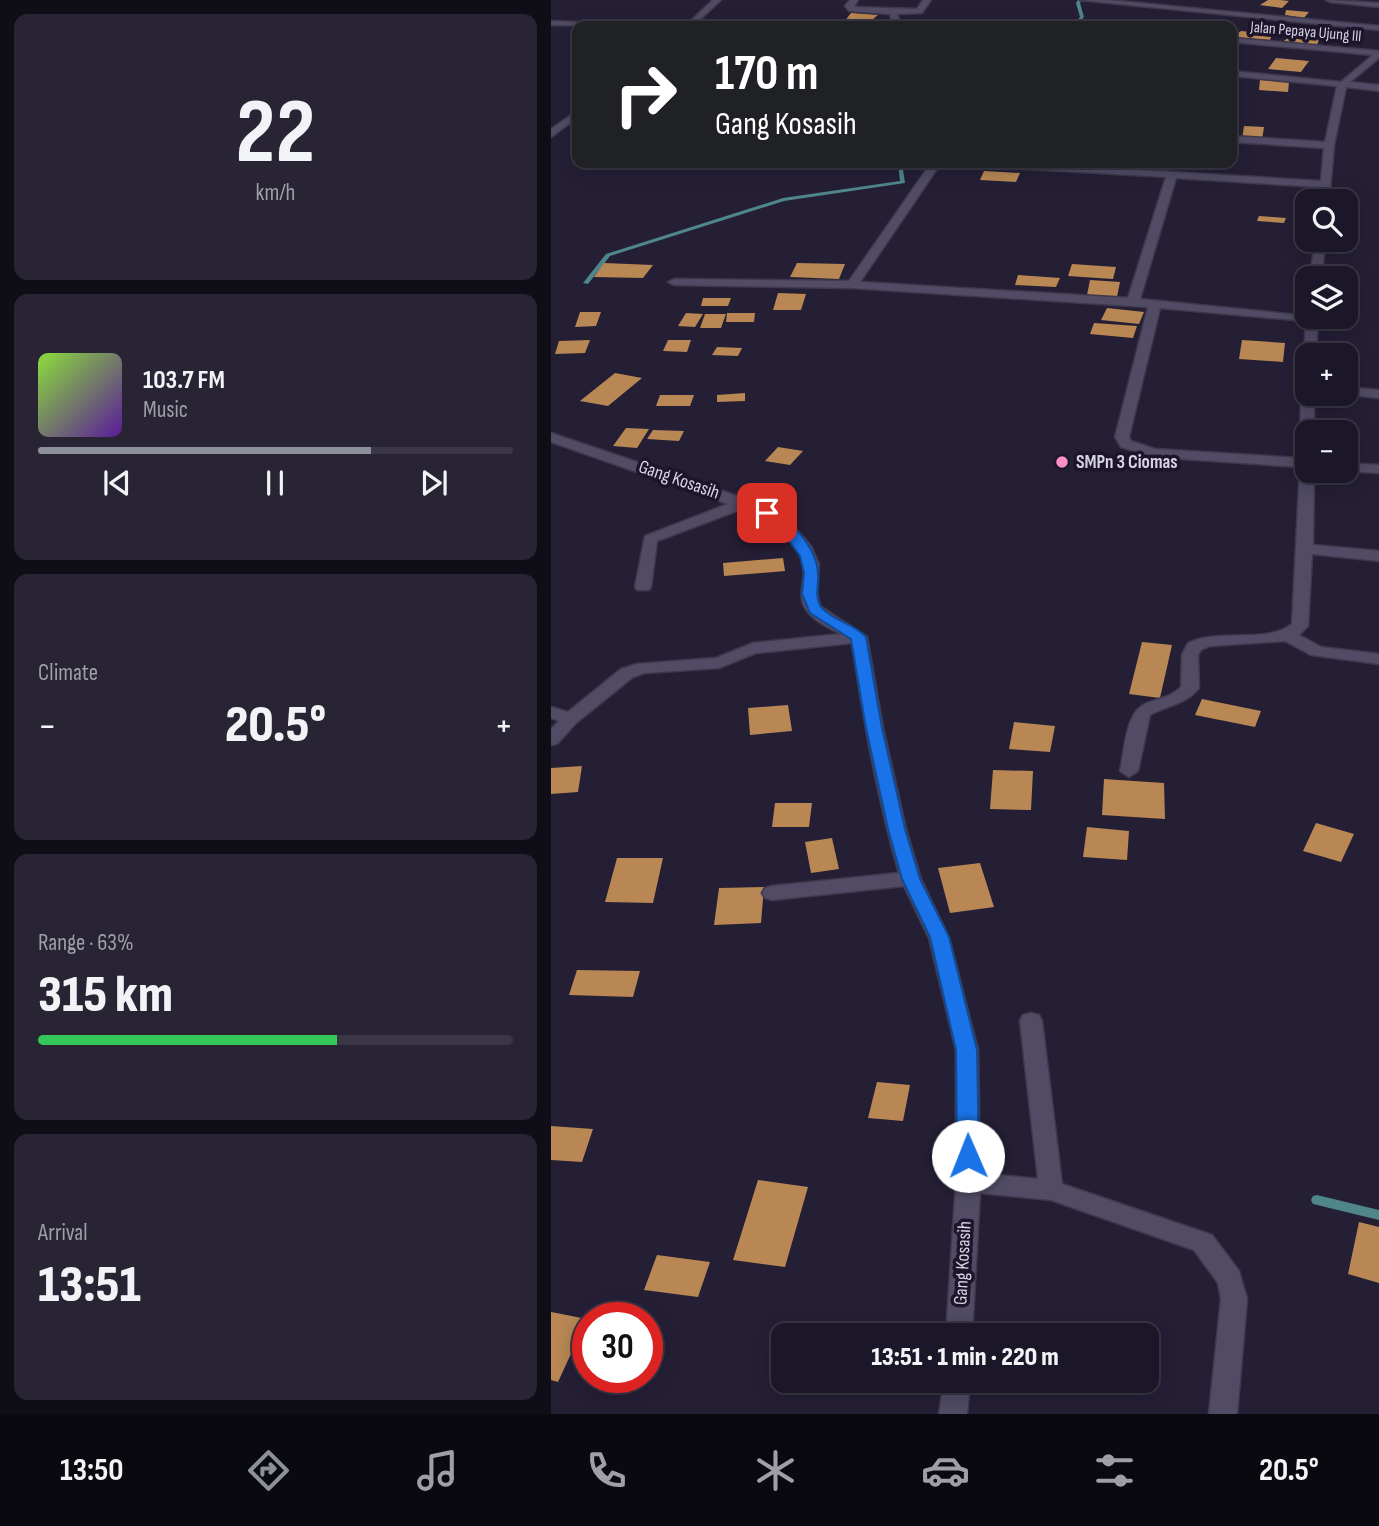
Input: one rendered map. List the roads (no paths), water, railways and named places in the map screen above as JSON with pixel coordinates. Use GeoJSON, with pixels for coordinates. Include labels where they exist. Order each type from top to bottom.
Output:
{"type":"FeatureCollection","features":[{"type":"Feature","properties":{"kind":"street"},"geometry":{"type":"LineString","coordinates":[[694,21],[717,0]]}},
{"type":"Feature","properties":{"kind":"street"},"geometry":{"type":"LineString","coordinates":[[854,0],[849,6],[852,9],[893,12],[919,11],[927,0]]}},
{"type":"Feature","properties":{"kind":"street"},"geometry":{"type":"LineString","coordinates":[[1084,0],[1379,28]]}},
{"type":"Feature","properties":{"kind":"street"},"geometry":{"type":"LineString","coordinates":[[1330,0],[1379,5]]}},
{"type":"Feature","properties":{"kind":"street"},"geometry":{"type":"LineString","coordinates":[[893,12],[893,21]]}},
{"type":"Feature","properties":{"kind":"street"},"geometry":{"type":"LineString","coordinates":[[551,23],[572,24]]}},
{"type":"Feature","properties":{"kind":"street","name":"Jalan Pepaya Ujung III"},"geometry":{"type":"LineString","coordinates":[[1237,40],[1379,53]]}},
{"type":"Feature","properties":{"kind":"street"},"geometry":{"type":"LineString","coordinates":[[1325,189],[1329,145],[1342,85],[1379,53]]}},
{"type":"Feature","properties":{"kind":"street"},"geometry":{"type":"LineString","coordinates":[[1237,74],[1379,88]]}},
{"type":"Feature","properties":{"kind":"street"},"geometry":{"type":"LineString","coordinates":[[551,134],[572,118]]}},
{"type":"Feature","properties":{"kind":"street"},"geometry":{"type":"LineString","coordinates":[[1237,139],[1329,145]]}},
{"type":"Feature","properties":{"kind":"street"},"geometry":{"type":"LineString","coordinates":[[852,285],[933,168]]}},
{"type":"Feature","properties":{"kind":"street"},"geometry":{"type":"LineString","coordinates":[[1059,168],[1326,184]]}},
{"type":"Feature","properties":{"kind":"street"},"geometry":{"type":"LineString","coordinates":[[1133,302],[1172,175]]}},
{"type":"Feature","properties":{"kind":"street"},"geometry":{"type":"LineString","coordinates":[[674,282],[852,285],[1133,302],[1295,316]]}},
{"type":"Feature","properties":{"kind":"street"},"geometry":{"type":"LineString","coordinates":[[1155,304],[1122,437],[1126,444],[1153,453],[1295,462]]}},
{"type":"Feature","properties":{"kind":"street"},"geometry":{"type":"LineString","coordinates":[[1358,392],[1379,394]]}},
{"type":"Feature","properties":{"kind":"street","name":"Gang Kosasih"},"geometry":{"type":"LineString","coordinates":[[551,437],[744,503],[783,523],[796,538],[811,565],[809,594],[815,610],[859,637],[882,766],[911,879],[939,937],[967,1050],[968,1182],[960,1323]]}},
{"type":"Feature","properties":{"kind":"street"},"geometry":{"type":"LineString","coordinates":[[1358,468],[1379,469]]}},
{"type":"Feature","properties":{"kind":"street"},"geometry":{"type":"LineString","coordinates":[[1129,771],[1142,712],[1151,706],[1180,701],[1190,688],[1190,655],[1194,647],[1213,641],[1287,635],[1300,626],[1306,483]]}},
{"type":"Feature","properties":{"kind":"street"},"geometry":{"type":"LineString","coordinates":[[643,587],[650,539],[744,503]]}},
{"type":"Feature","properties":{"kind":"street"},"geometry":{"type":"LineString","coordinates":[[1305,549],[1379,556]]}},
{"type":"Feature","properties":{"kind":"street"},"geometry":{"type":"LineString","coordinates":[[1287,635],[1317,651],[1379,659]]}},
{"type":"Feature","properties":{"kind":"street"},"geometry":{"type":"LineString","coordinates":[[551,740],[570,719],[627,673],[643,668],[719,663],[753,648],[859,637]]}},
{"type":"Feature","properties":{"kind":"street"},"geometry":{"type":"LineString","coordinates":[[551,712],[570,719]]}},
{"type":"Feature","properties":{"kind":"street"},"geometry":{"type":"LineString","coordinates":[[772,892],[911,879]]}},
{"type":"Feature","properties":{"kind":"street"},"geometry":{"type":"LineString","coordinates":[[1031,1021],[1051,1191]]}},
{"type":"Feature","properties":{"kind":"street"},"geometry":{"type":"LineString","coordinates":[[968,1182],[1051,1191],[1203,1242],[1231,1279],[1234,1299],[1223,1414]]}},
{"type":"Feature","properties":{"kind":"street"},"geometry":{"type":"LineString","coordinates":[[952,1414],[955,1393]]}},
{"type":"Feature","properties":{"kind":"waterway"},"geometry":{"type":"LineString","coordinates":[[1078,21],[1082,17],[1078,3],[1080,0]]}},
{"type":"Feature","properties":{"kind":"waterway"},"geometry":{"type":"LineString","coordinates":[[586,283],[608,255],[783,200],[903,182],[901,168]]}},
{"type":"Feature","properties":{"kind":"waterway"},"geometry":{"type":"LineString","coordinates":[[1317,1200],[1379,1215]]}},
{"type":"Feature","properties":{"kind":"place","name":"SMPn 3 Ciomas"},"geometry":{"type":"Point","coordinates":[1062,462]}}]}
